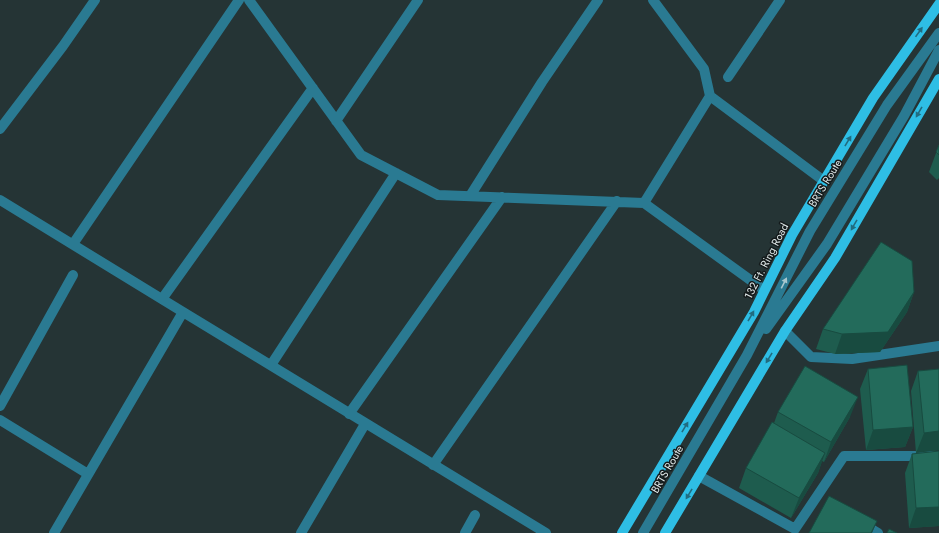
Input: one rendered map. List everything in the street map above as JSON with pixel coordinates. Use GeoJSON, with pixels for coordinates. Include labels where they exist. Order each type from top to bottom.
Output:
{"type":"FeatureCollection","features":[{"type":"Feature","properties":{"kind":"main road","name":"132 Ft. Ring Road"},"geometry":{"type":"LineString","coordinates":[[622,533],[754,312],[792,235],[873,98],[939,4]]}},
{"type":"Feature","properties":{"kind":"main road"},"geometry":{"type":"LineString","coordinates":[[665,533],[785,332],[835,258],[939,79]]}},
{"type":"Feature","properties":{"kind":"street"},"geometry":{"type":"LineString","coordinates":[[0,129],[63,46],[95,0]]}},
{"type":"Feature","properties":{"kind":"street"},"geometry":{"type":"LineString","coordinates":[[73,244],[239,0]]}},
{"type":"Feature","properties":{"kind":"street"},"geometry":{"type":"LineString","coordinates":[[249,0],[361,155],[438,194],[644,203],[764,290]]}},
{"type":"Feature","properties":{"kind":"street"},"geometry":{"type":"LineString","coordinates":[[336,121],[418,0]]}},
{"type":"Feature","properties":{"kind":"street"},"geometry":{"type":"LineString","coordinates":[[470,196],[542,82],[598,0]]}},
{"type":"Feature","properties":{"kind":"street"},"geometry":{"type":"LineString","coordinates":[[654,0],[704,69],[710,96],[824,181]]}},
{"type":"Feature","properties":{"kind":"street"},"geometry":{"type":"LineString","coordinates":[[728,77],[780,0]]}},
{"type":"Feature","properties":{"kind":"street","name":"BRTS Route"},"geometry":{"type":"LineString","coordinates":[[643,533],[747,355],[810,231],[886,105],[939,33]]}},
{"type":"Feature","properties":{"kind":"street","name":"BRTS Route"},"geometry":{"type":"LineString","coordinates":[[747,355],[827,244],[904,116],[939,50]]}},
{"type":"Feature","properties":{"kind":"street"},"geometry":{"type":"LineString","coordinates":[[162,300],[313,88]]}},
{"type":"Feature","properties":{"kind":"street"},"geometry":{"type":"LineString","coordinates":[[644,203],[710,96]]}},
{"type":"Feature","properties":{"kind":"street"},"geometry":{"type":"LineString","coordinates":[[271,365],[396,173]]}},
{"type":"Feature","properties":{"kind":"street"},"geometry":{"type":"LineString","coordinates":[[349,414],[502,197]]}},
{"type":"Feature","properties":{"kind":"street"},"geometry":{"type":"LineString","coordinates":[[0,200],[546,533]]}},
{"type":"Feature","properties":{"kind":"street"},"geometry":{"type":"LineString","coordinates":[[433,465],[617,201]]}},
{"type":"Feature","properties":{"kind":"street"},"geometry":{"type":"LineString","coordinates":[[0,406],[73,275]]}},
{"type":"Feature","properties":{"kind":"street"},"geometry":{"type":"LineString","coordinates":[[54,533],[183,312]]}},
{"type":"Feature","properties":{"kind":"street"},"geometry":{"type":"LineString","coordinates":[[785,332],[811,357],[852,359],[939,346]]}},
{"type":"Feature","properties":{"kind":"street"},"geometry":{"type":"LineString","coordinates":[[0,420],[88,474]]}},
{"type":"Feature","properties":{"kind":"street"},"geometry":{"type":"LineString","coordinates":[[301,533],[365,424]]}},
{"type":"Feature","properties":{"kind":"street"},"geometry":{"type":"LineString","coordinates":[[699,476],[795,529],[819,500],[844,456],[939,456]]}},
{"type":"Feature","properties":{"kind":"street"},"geometry":{"type":"LineString","coordinates":[[465,533],[475,515]]}},
{"type":"Feature","properties":{"kind":"street"},"geometry":{"type":"LineString","coordinates":[[858,521],[878,533]]}},
{"type":"Feature","properties":{"kind":"building"},"geometry":{"type":"Polygon","coordinates":[[[939,145],[939,155],[936,152],[939,145]]]}},
{"type":"Feature","properties":{"kind":"building"},"geometry":{"type":"Polygon","coordinates":[[[881,242],[912,261],[914,292],[888,332],[842,334],[823,329],[881,242]]]}},
{"type":"Feature","properties":{"kind":"building"},"geometry":{"type":"Polygon","coordinates":[[[907,365],[913,427],[873,430],[868,369],[907,365]]]}},
{"type":"Feature","properties":{"kind":"building"},"geometry":{"type":"Polygon","coordinates":[[[805,366],[858,397],[831,442],[778,412],[805,366]]]}},
{"type":"Feature","properties":{"kind":"building"},"geometry":{"type":"Polygon","coordinates":[[[939,369],[939,431],[924,433],[918,371],[939,369]]]}},
{"type":"Feature","properties":{"kind":"building"},"geometry":{"type":"Polygon","coordinates":[[[772,422],[825,453],[799,498],[746,468],[772,422]]]}},
{"type":"Feature","properties":{"kind":"building"},"geometry":{"type":"Polygon","coordinates":[[[939,451],[939,507],[916,508],[912,454],[939,451]]]}},
{"type":"Feature","properties":{"kind":"building"},"geometry":{"type":"Polygon","coordinates":[[[829,496],[877,521],[871,533],[809,533],[829,496]]]}},
{"type":"Feature","properties":{"kind":"building"},"geometry":{"type":"Polygon","coordinates":[[[889,529],[897,533],[887,533],[889,529]]]}}]}
